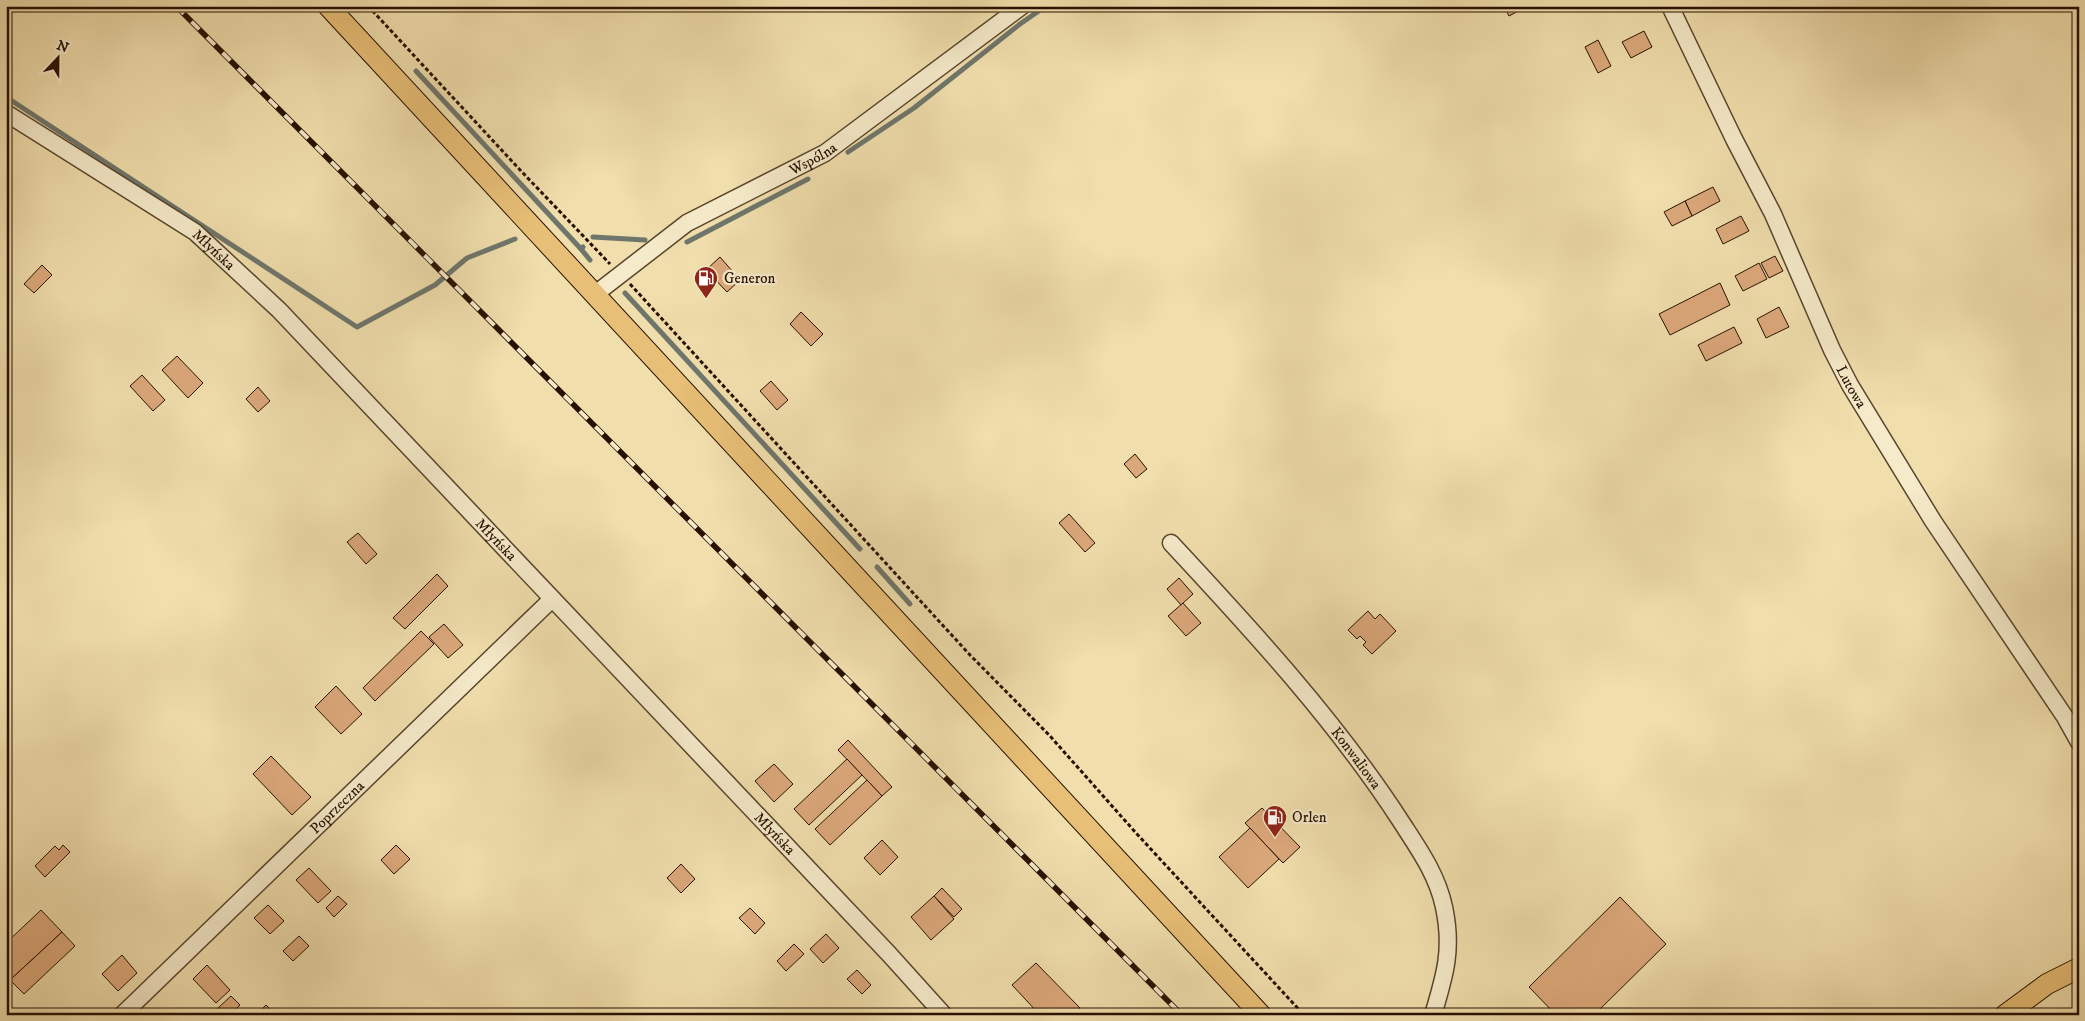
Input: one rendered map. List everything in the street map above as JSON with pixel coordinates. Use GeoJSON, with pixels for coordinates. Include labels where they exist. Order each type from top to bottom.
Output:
{"type":"FeatureCollection","features":[{"type":"Feature","properties":{"kind":"main road"},"geometry":{"type":"LineString","coordinates":[[328,6],[1261,1015]]}},
{"type":"Feature","properties":{"kind":"main road"},"geometry":{"type":"LineString","coordinates":[[2005,1015],[2048,984],[2079,968]]}},
{"type":"Feature","properties":{"kind":"street","name":"Wspólna"},"geometry":{"type":"LineString","coordinates":[[594,295],[687,223],[825,153],[1022,6]]}},
{"type":"Feature","properties":{"kind":"street","name":"Lutowa"},"geometry":{"type":"LineString","coordinates":[[1670,6],[1734,139],[1773,214],[1832,350],[1850,385],[1933,521],[2066,717],[2079,742]]}},
{"type":"Feature","properties":{"kind":"street","name":"Młyńska"},"geometry":{"type":"LineString","coordinates":[[6,113],[195,232],[279,310],[889,954],[944,1015]]}},
{"type":"Feature","properties":{"kind":"street","name":"Konwaliowa"},"geometry":{"type":"LineString","coordinates":[[1171,543],[1306,694],[1384,795],[1431,869],[1444,906],[1448,938],[1448,966],[1433,1015]]}},
{"type":"Feature","properties":{"kind":"street","name":"Poprzeczna"},"geometry":{"type":"LineString","coordinates":[[122,1015],[552,599]]}},
{"type":"Feature","properties":{"kind":"path"},"geometry":{"type":"LineString","coordinates":[[368,6],[522,172],[620,274],[970,656],[1050,736],[1142,840],[1304,1015]]}},
{"type":"Feature","properties":{"kind":"building"},"geometry":{"type":"Polygon","coordinates":[[[1504,6],[1528,6],[1509,16],[1504,6]]]}},
{"type":"Feature","properties":{"kind":"building"},"geometry":{"type":"Polygon","coordinates":[[[1644,31],[1652,47],[1631,58],[1622,42],[1644,31]]]}},
{"type":"Feature","properties":{"kind":"building"},"geometry":{"type":"Polygon","coordinates":[[[1598,40],[1611,66],[1598,73],[1585,47],[1598,40]]]}},
{"type":"Feature","properties":{"kind":"building"},"geometry":{"type":"Polygon","coordinates":[[[1713,187],[1720,201],[1692,216],[1685,201],[1713,187]]]}},
{"type":"Feature","properties":{"kind":"building"},"geometry":{"type":"Polygon","coordinates":[[[1685,201],[1692,216],[1672,226],[1664,212],[1685,201]]]}},
{"type":"Feature","properties":{"kind":"building"},"geometry":{"type":"Polygon","coordinates":[[[1741,216],[1749,231],[1723,244],[1716,229],[1741,216]]]}},
{"type":"Feature","properties":{"kind":"building"},"geometry":{"type":"Polygon","coordinates":[[[1775,256],[1783,271],[1769,278],[1761,263],[1775,256]]]}},
{"type":"Feature","properties":{"kind":"building"},"geometry":{"type":"Polygon","coordinates":[[[720,257],[740,280],[727,292],[706,270],[720,257]]]}},
{"type":"Feature","properties":{"kind":"building"},"geometry":{"type":"Polygon","coordinates":[[[1759,263],[1767,279],[1743,291],[1735,276],[1759,263]]]}},
{"type":"Feature","properties":{"kind":"building"},"geometry":{"type":"Polygon","coordinates":[[[42,265],[52,275],[34,293],[24,284],[42,265]]]}},
{"type":"Feature","properties":{"kind":"building"},"geometry":{"type":"Polygon","coordinates":[[[1720,283],[1730,305],[1670,335],[1659,314],[1720,283]]]}},
{"type":"Feature","properties":{"kind":"building"},"geometry":{"type":"Polygon","coordinates":[[[1779,307],[1789,327],[1766,338],[1757,319],[1779,307]]]}},
{"type":"Feature","properties":{"kind":"building"},"geometry":{"type":"Polygon","coordinates":[[[801,312],[823,334],[811,346],[790,324],[801,312]]]}},
{"type":"Feature","properties":{"kind":"building"},"geometry":{"type":"Polygon","coordinates":[[[1734,327],[1742,343],[1706,361],[1698,345],[1734,327]]]}},
{"type":"Feature","properties":{"kind":"building"},"geometry":{"type":"Polygon","coordinates":[[[177,356],[203,383],[188,398],[162,370],[177,356]]]}},
{"type":"Feature","properties":{"kind":"building"},"geometry":{"type":"Polygon","coordinates":[[[142,375],[165,400],[153,411],[130,386],[142,375]]]}},
{"type":"Feature","properties":{"kind":"building"},"geometry":{"type":"Polygon","coordinates":[[[771,381],[788,400],[777,410],[760,391],[771,381]]]}},
{"type":"Feature","properties":{"kind":"building"},"geometry":{"type":"Polygon","coordinates":[[[258,387],[270,401],[258,412],[246,399],[258,387]]]}},
{"type":"Feature","properties":{"kind":"building"},"geometry":{"type":"Polygon","coordinates":[[[1135,454],[1147,469],[1136,478],[1124,464],[1135,454]]]}},
{"type":"Feature","properties":{"kind":"building"},"geometry":{"type":"Polygon","coordinates":[[[1069,514],[1095,543],[1085,552],[1059,523],[1069,514]]]}},
{"type":"Feature","properties":{"kind":"building"},"geometry":{"type":"Polygon","coordinates":[[[358,533],[377,554],[366,564],[347,542],[358,533]]]}},
{"type":"Feature","properties":{"kind":"building"},"geometry":{"type":"Polygon","coordinates":[[[437,574],[448,586],[405,629],[393,618],[437,574]]]}},
{"type":"Feature","properties":{"kind":"building"},"geometry":{"type":"Polygon","coordinates":[[[1179,578],[1193,594],[1181,605],[1167,589],[1179,578]]]}},
{"type":"Feature","properties":{"kind":"building"},"geometry":{"type":"Polygon","coordinates":[[[1183,603],[1201,623],[1186,636],[1168,616],[1183,603]]]}},
{"type":"Feature","properties":{"kind":"building"},"geometry":{"type":"Polygon","coordinates":[[[1368,611],[1375,619],[1380,614],[1396,631],[1372,654],[1363,645],[1366,642],[1360,636],[1357,639],[1348,630],[1368,611]]]}},
{"type":"Feature","properties":{"kind":"building"},"geometry":{"type":"Polygon","coordinates":[[[444,624],[463,645],[448,658],[429,637],[444,624]]]}},
{"type":"Feature","properties":{"kind":"building"},"geometry":{"type":"Polygon","coordinates":[[[421,631],[434,644],[375,701],[363,688],[421,631]]]}},
{"type":"Feature","properties":{"kind":"building"},"geometry":{"type":"Polygon","coordinates":[[[336,686],[362,714],[341,734],[315,707],[336,686]]]}},
{"type":"Feature","properties":{"kind":"building"},"geometry":{"type":"Polygon","coordinates":[[[848,740],[892,787],[882,796],[838,750],[848,740]]]}},
{"type":"Feature","properties":{"kind":"building"},"geometry":{"type":"Polygon","coordinates":[[[271,756],[311,797],[292,815],[253,774],[271,756]]]}},
{"type":"Feature","properties":{"kind":"building"},"geometry":{"type":"Polygon","coordinates":[[[847,759],[862,775],[809,825],[794,809],[847,759]]]}},
{"type":"Feature","properties":{"kind":"building"},"geometry":{"type":"Polygon","coordinates":[[[774,764],[793,784],[774,802],[755,781],[774,764]]]}},
{"type":"Feature","properties":{"kind":"building"},"geometry":{"type":"Polygon","coordinates":[[[867,780],[882,796],[830,845],[815,829],[867,780]]]}},
{"type":"Feature","properties":{"kind":"building","name":"Orlen"},"geometry":{"type":"Polygon","coordinates":[[[1262,808],[1300,847],[1283,863],[1245,823],[1262,808]]]}},
{"type":"Feature","properties":{"kind":"building"},"geometry":{"type":"Polygon","coordinates":[[[1250,828],[1279,859],[1248,888],[1219,857],[1250,828]]]}},
{"type":"Feature","properties":{"kind":"building"},"geometry":{"type":"Polygon","coordinates":[[[882,840],[898,857],[880,875],[864,858],[882,840]]]}},
{"type":"Feature","properties":{"kind":"building"},"geometry":{"type":"Polygon","coordinates":[[[63,845],[70,852],[45,877],[35,866],[55,846],[59,850],[63,845]]]}},
{"type":"Feature","properties":{"kind":"building"},"geometry":{"type":"Polygon","coordinates":[[[396,845],[410,859],[394,874],[381,860],[396,845]]]}},
{"type":"Feature","properties":{"kind":"building"},"geometry":{"type":"Polygon","coordinates":[[[681,864],[695,879],[681,893],[667,878],[681,864]]]}},
{"type":"Feature","properties":{"kind":"building"},"geometry":{"type":"Polygon","coordinates":[[[309,868],[331,891],[318,903],[296,880],[309,868]]]}},
{"type":"Feature","properties":{"kind":"building"},"geometry":{"type":"Polygon","coordinates":[[[942,888],[962,909],[954,917],[934,896],[942,888]]]}},
{"type":"Feature","properties":{"kind":"building"},"geometry":{"type":"Polygon","coordinates":[[[338,896],[347,904],[334,917],[326,908],[338,896]]]}},
{"type":"Feature","properties":{"kind":"building"},"geometry":{"type":"Polygon","coordinates":[[[934,896],[954,919],[931,940],[911,917],[934,896]]]}},
{"type":"Feature","properties":{"kind":"building"},"geometry":{"type":"Polygon","coordinates":[[[1620,897],[1666,944],[1594,1015],[1556,1015],[1529,987],[1620,897]]]}},
{"type":"Feature","properties":{"kind":"building"},"geometry":{"type":"Polygon","coordinates":[[[268,905],[284,921],[270,934],[254,918],[268,905]]]}},
{"type":"Feature","properties":{"kind":"building"},"geometry":{"type":"Polygon","coordinates":[[[750,908],[765,923],[755,934],[739,918],[750,908]]]}},
{"type":"Feature","properties":{"kind":"building"},"geometry":{"type":"Polygon","coordinates":[[[41,910],[62,932],[10,980],[6,976],[6,943],[41,910]]]}},
{"type":"Feature","properties":{"kind":"building"},"geometry":{"type":"Polygon","coordinates":[[[62,932],[75,946],[24,994],[10,980],[62,932]]]}},
{"type":"Feature","properties":{"kind":"building"},"geometry":{"type":"Polygon","coordinates":[[[826,934],[839,948],[823,963],[810,949],[826,934]]]}},
{"type":"Feature","properties":{"kind":"building"},"geometry":{"type":"Polygon","coordinates":[[[299,936],[309,946],[293,961],[283,951],[299,936]]]}},
{"type":"Feature","properties":{"kind":"building"},"geometry":{"type":"Polygon","coordinates":[[[794,944],[804,954],[786,971],[777,961],[794,944]]]}},
{"type":"Feature","properties":{"kind":"building"},"geometry":{"type":"Polygon","coordinates":[[[122,955],[137,973],[118,991],[102,974],[122,955]]]}},
{"type":"Feature","properties":{"kind":"building"},"geometry":{"type":"Polygon","coordinates":[[[1036,963],[1080,1008],[1073,1015],[1040,1015],[1012,985],[1036,963]]]}},
{"type":"Feature","properties":{"kind":"building"},"geometry":{"type":"Polygon","coordinates":[[[207,965],[230,990],[216,1003],[193,979],[207,965]]]}},
{"type":"Feature","properties":{"kind":"building"},"geometry":{"type":"Polygon","coordinates":[[[857,970],[871,985],[862,994],[847,979],[857,970]]]}},
{"type":"Feature","properties":{"kind":"building"},"geometry":{"type":"Polygon","coordinates":[[[231,996],[240,1005],[230,1015],[222,1015],[217,1009],[231,996]]]}},
{"type":"Feature","properties":{"kind":"building"},"geometry":{"type":"Polygon","coordinates":[[[266,1005],[276,1015],[260,1015],[258,1013],[266,1005]]]}},
{"type":"Feature","properties":{"kind":"waterway"},"geometry":{"type":"LineString","coordinates":[[848,152],[914,108],[1020,24],[1046,6]]}},
{"type":"Feature","properties":{"kind":"waterway"},"geometry":{"type":"LineString","coordinates":[[416,71],[581,249],[583,247]]}},
{"type":"Feature","properties":{"kind":"waterway"},"geometry":{"type":"LineString","coordinates":[[6,97],[357,327],[435,285],[467,258],[515,239]]}},
{"type":"Feature","properties":{"kind":"waterway"},"geometry":{"type":"LineString","coordinates":[[687,242],[808,179]]}},
{"type":"Feature","properties":{"kind":"waterway"},"geometry":{"type":"LineString","coordinates":[[593,237],[645,240]]}},
{"type":"Feature","properties":{"kind":"waterway"},"geometry":{"type":"LineString","coordinates":[[581,249],[590,260]]}},
{"type":"Feature","properties":{"kind":"waterway"},"geometry":{"type":"LineString","coordinates":[[625,293],[860,549]]}},
{"type":"Feature","properties":{"kind":"waterway"},"geometry":{"type":"LineString","coordinates":[[877,567],[910,604]]}},
{"type":"Feature","properties":{"kind":"railway"},"geometry":{"type":"LineString","coordinates":[[176,6],[1182,1015]]}},
{"type":"Feature","properties":{"kind":"place","name":"Generon"},"geometry":{"type":"Point","coordinates":[706,299]}},
{"type":"Feature","properties":{"kind":"place","name":"Orlen"},"geometry":{"type":"Point","coordinates":[1275,838]}}]}
